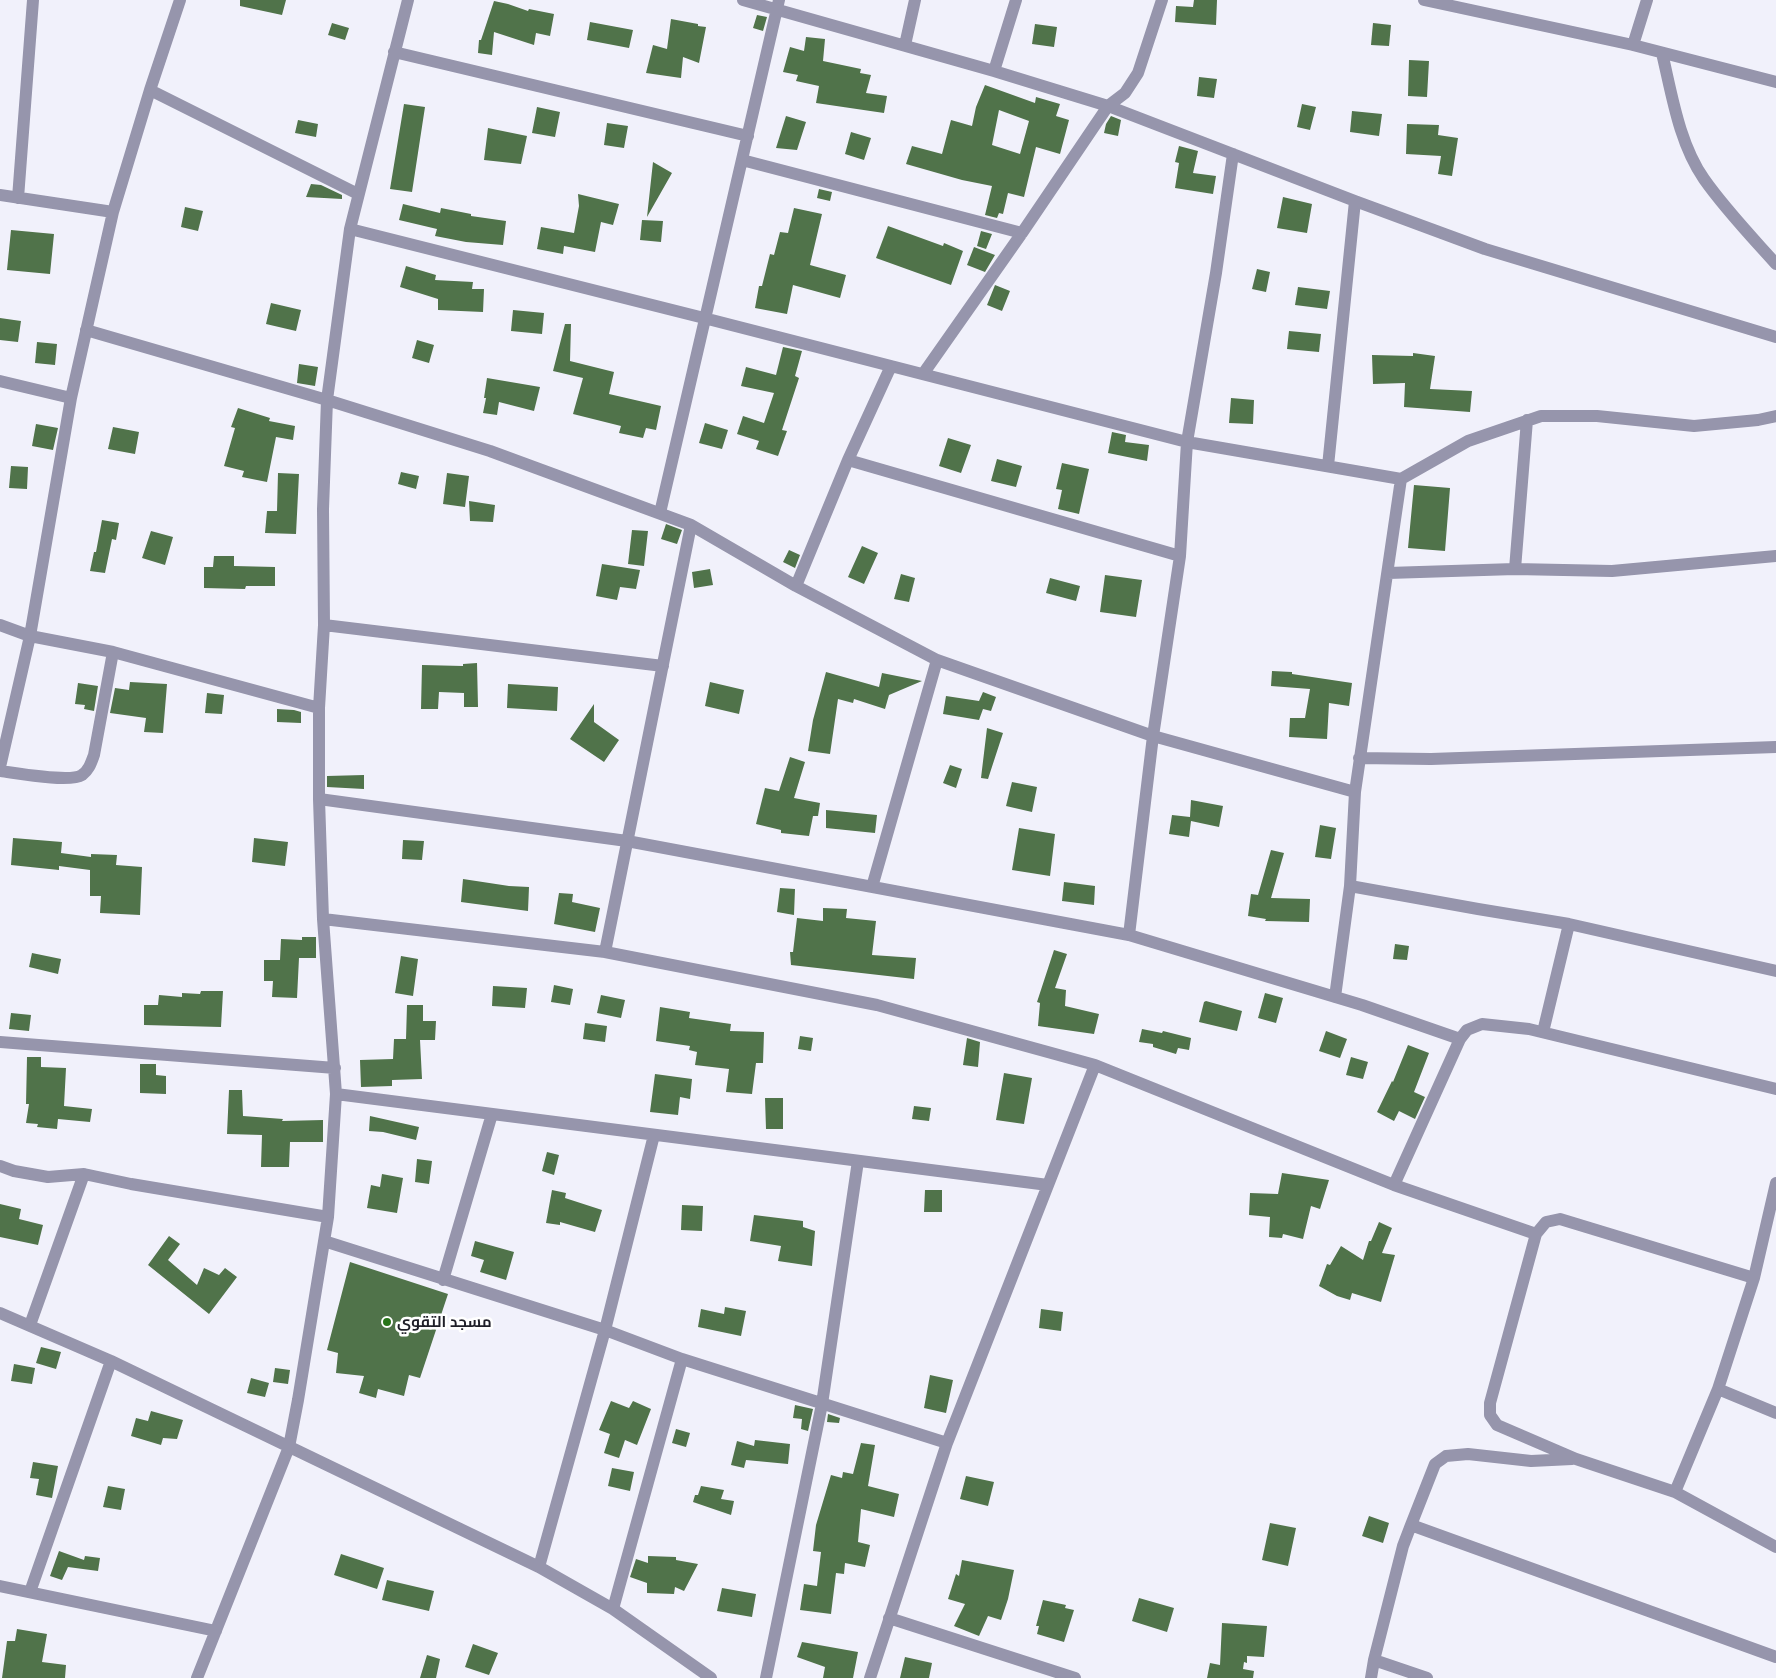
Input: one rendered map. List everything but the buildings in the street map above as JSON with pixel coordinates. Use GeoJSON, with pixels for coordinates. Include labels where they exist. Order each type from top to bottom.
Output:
{"type":"FeatureCollection","features":[{"type":"Feature","properties":{"kind":"street"},"geometry":{"type":"LineString","coordinates":[[18,198],[33,0]]}},
{"type":"Feature","properties":{"kind":"street"},"geometry":{"type":"LineString","coordinates":[[113,652],[94,755],[89,768],[81,776],[62,779],[0,769],[30,636],[71,398],[113,212],[180,0]]}},
{"type":"Feature","properties":{"kind":"street"},"geometry":{"type":"LineString","coordinates":[[197,1678],[289,1447],[328,1217],[336,1094],[323,919],[319,799],[319,708],[324,625],[323,509],[327,400],[350,229],[408,0]]}},
{"type":"Feature","properties":{"kind":"street"},"geometry":{"type":"LineString","coordinates":[[743,0],[778,5],[1108,106],[1354,201],[1485,249],[1776,337]]}},
{"type":"Feature","properties":{"kind":"street"},"geometry":{"type":"LineString","coordinates":[[905,45],[915,0]]}},
{"type":"Feature","properties":{"kind":"street"},"geometry":{"type":"LineString","coordinates":[[994,71],[1016,0]]}},
{"type":"Feature","properties":{"kind":"street"},"geometry":{"type":"LineString","coordinates":[[923,374],[1108,106],[1125,94],[1138,74],[1162,0]]}},
{"type":"Feature","properties":{"kind":"street"},"geometry":{"type":"LineString","coordinates":[[1424,0],[1633,45],[1776,82]]}},
{"type":"Feature","properties":{"kind":"street"},"geometry":{"type":"LineString","coordinates":[[1633,45],[1646,0]]}},
{"type":"Feature","properties":{"kind":"street"},"geometry":{"type":"LineString","coordinates":[[660,513],[778,5]]}},
{"type":"Feature","properties":{"kind":"street"},"geometry":{"type":"LineString","coordinates":[[394,52],[748,136]]}},
{"type":"Feature","properties":{"kind":"street"},"geometry":{"type":"LineString","coordinates":[[1662,53],[1687,144],[1703,178],[1776,264]]}},
{"type":"Feature","properties":{"kind":"street"},"geometry":{"type":"LineString","coordinates":[[150,90],[358,194]]}},
{"type":"Feature","properties":{"kind":"street"},"geometry":{"type":"LineString","coordinates":[[1129,934],[1153,736],[1180,556],[1187,442],[1216,273],[1233,154]]}},
{"type":"Feature","properties":{"kind":"street"},"geometry":{"type":"LineString","coordinates":[[742,160],[1022,233]]}},
{"type":"Feature","properties":{"kind":"street"},"geometry":{"type":"LineString","coordinates":[[1,198],[18,198],[113,212]]}},
{"type":"Feature","properties":{"kind":"street"},"geometry":{"type":"LineString","coordinates":[[1328,466],[1354,201]]}},
{"type":"Feature","properties":{"kind":"street"},"geometry":{"type":"LineString","coordinates":[[350,229],[1187,442],[1401,479],[1468,441],[1541,416],[1597,416],[1694,426],[1758,420],[1776,416]]}},
{"type":"Feature","properties":{"kind":"street"},"geometry":{"type":"LineString","coordinates":[[86,330],[327,400],[490,451],[691,525],[796,586],[937,660],[1153,736],[1354,792]]}},
{"type":"Feature","properties":{"kind":"street"},"geometry":{"type":"LineString","coordinates":[[796,586],[848,460],[890,366]]}},
{"type":"Feature","properties":{"kind":"street"},"geometry":{"type":"LineString","coordinates":[[0,381],[71,398]]}},
{"type":"Feature","properties":{"kind":"street"},"geometry":{"type":"LineString","coordinates":[[1515,569],[1527,420]]}},
{"type":"Feature","properties":{"kind":"street"},"geometry":{"type":"LineString","coordinates":[[848,460],[1180,556]]}},
{"type":"Feature","properties":{"kind":"street"},"geometry":{"type":"LineString","coordinates":[[1335,997],[1350,886],[1354,792],[1401,479]]}},
{"type":"Feature","properties":{"kind":"street"},"geometry":{"type":"LineString","coordinates":[[605,952],[691,525]]}},
{"type":"Feature","properties":{"kind":"street"},"geometry":{"type":"LineString","coordinates":[[1388,574],[1515,569],[1612,571],[1776,556]]}},
{"type":"Feature","properties":{"kind":"street"},"geometry":{"type":"LineString","coordinates":[[324,625],[663,666]]}},
{"type":"Feature","properties":{"kind":"street"},"geometry":{"type":"LineString","coordinates":[[0,626],[30,636],[113,652],[319,708]]}},
{"type":"Feature","properties":{"kind":"street"},"geometry":{"type":"LineString","coordinates":[[872,887],[937,660]]}},
{"type":"Feature","properties":{"kind":"street"},"geometry":{"type":"LineString","coordinates":[[1360,758],[1431,759],[1776,747]]}},
{"type":"Feature","properties":{"kind":"street"},"geometry":{"type":"LineString","coordinates":[[319,799],[627,841],[1129,934],[1335,997],[1460,1040]]}},
{"type":"Feature","properties":{"kind":"street"},"geometry":{"type":"LineString","coordinates":[[1350,886],[1569,924],[1776,971]]}},
{"type":"Feature","properties":{"kind":"street"},"geometry":{"type":"LineString","coordinates":[[323,919],[605,952],[877,1005],[1095,1065],[1394,1185],[1536,1234]]}},
{"type":"Feature","properties":{"kind":"street"},"geometry":{"type":"LineString","coordinates":[[1542,1032],[1569,924]]}},
{"type":"Feature","properties":{"kind":"street"},"geometry":{"type":"LineString","coordinates":[[1394,1185],[1460,1040],[1466,1030],[1482,1024],[1529,1029],[1776,1089]]}},
{"type":"Feature","properties":{"kind":"street"},"geometry":{"type":"LineString","coordinates":[[0,1042],[335,1068]]}},
{"type":"Feature","properties":{"kind":"street"},"geometry":{"type":"LineString","coordinates":[[870,1678],[946,1443],[1095,1065]]}},
{"type":"Feature","properties":{"kind":"street"},"geometry":{"type":"LineString","coordinates":[[336,1094],[1048,1185]]}},
{"type":"Feature","properties":{"kind":"street"},"geometry":{"type":"LineString","coordinates":[[443,1280],[492,1114]]}},
{"type":"Feature","properties":{"kind":"street"},"geometry":{"type":"LineString","coordinates":[[539,1567],[606,1330],[654,1135]]}},
{"type":"Feature","properties":{"kind":"street"},"geometry":{"type":"LineString","coordinates":[[766,1678],[822,1404],[858,1161]]}},
{"type":"Feature","properties":{"kind":"street"},"geometry":{"type":"LineString","coordinates":[[0,1166],[14,1171],[48,1177],[84,1174],[131,1184],[328,1217]]}},
{"type":"Feature","properties":{"kind":"street"},"geometry":{"type":"LineString","coordinates":[[30,1325],[84,1174]]}},
{"type":"Feature","properties":{"kind":"street"},"geometry":{"type":"LineString","coordinates":[[1674,1492],[1718,1389],[1754,1278],[1776,1183]]}},
{"type":"Feature","properties":{"kind":"street"},"geometry":{"type":"LineString","coordinates":[[1754,1278],[1560,1219],[1546,1222],[1536,1234],[1490,1403],[1490,1415],[1497,1425],[1576,1459],[1674,1492],[1776,1546]]}},
{"type":"Feature","properties":{"kind":"street"},"geometry":{"type":"LineString","coordinates":[[324,1241],[606,1330],[682,1359],[946,1443]]}},
{"type":"Feature","properties":{"kind":"street"},"geometry":{"type":"LineString","coordinates":[[0,1314],[30,1325],[111,1361],[539,1567],[614,1609],[711,1678]]}},
{"type":"Feature","properties":{"kind":"street"},"geometry":{"type":"LineString","coordinates":[[614,1609],[682,1359]]}},
{"type":"Feature","properties":{"kind":"street"},"geometry":{"type":"LineString","coordinates":[[30,1592],[111,1361]]}},
{"type":"Feature","properties":{"kind":"street"},"geometry":{"type":"LineString","coordinates":[[1718,1389],[1776,1413]]}},
{"type":"Feature","properties":{"kind":"street"},"geometry":{"type":"LineString","coordinates":[[1371,1678],[1403,1546],[1435,1464],[1446,1456],[1468,1454],[1531,1461],[1576,1459]]}},
{"type":"Feature","properties":{"kind":"street"},"geometry":{"type":"LineString","coordinates":[[1411,1525],[1776,1657]]}},
{"type":"Feature","properties":{"kind":"street"},"geometry":{"type":"LineString","coordinates":[[0,1586],[216,1630]]}},
{"type":"Feature","properties":{"kind":"street"},"geometry":{"type":"LineString","coordinates":[[889,1618],[1075,1678]]}},
{"type":"Feature","properties":{"kind":"street"},"geometry":{"type":"LineString","coordinates":[[1374,1660],[1427,1678]]}},
{"type":"Feature","properties":{"kind":"place","name":"مسجد التقوي"},"geometry":{"type":"Point","coordinates":[387,1322]}}]}
